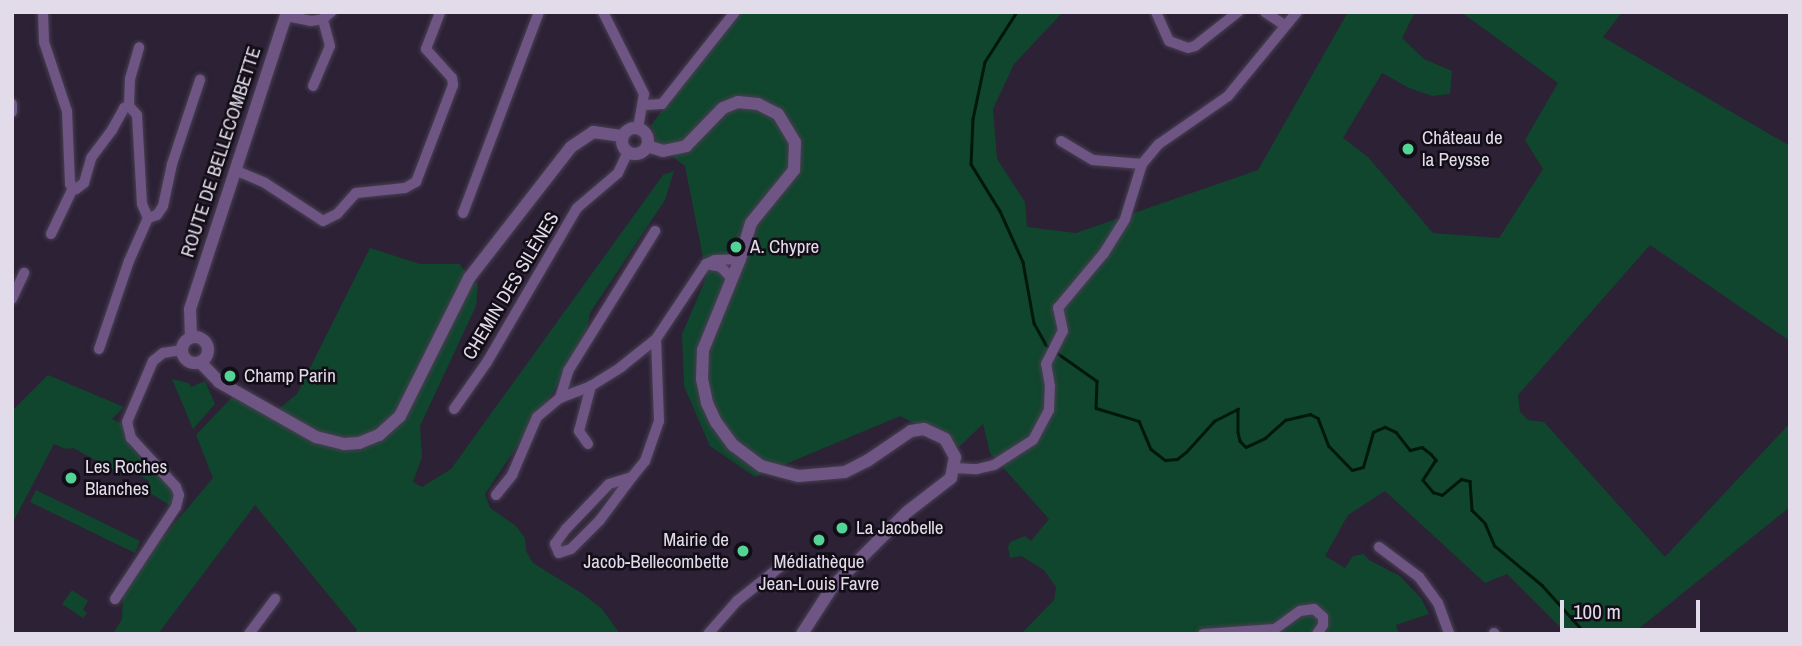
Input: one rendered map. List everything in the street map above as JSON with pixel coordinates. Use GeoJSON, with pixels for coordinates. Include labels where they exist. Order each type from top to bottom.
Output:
{"type":"FeatureCollection","features":[{"type":"Feature","properties":{"kind":"street"},"geometry":{"type":"LineString","coordinates":[[43,12],[44,42],[67,111],[70,131],[67,167],[73,188]]}},
{"type":"Feature","properties":{"kind":"street"},"geometry":{"type":"LineString","coordinates":[[237,171],[265,183],[323,221],[337,215],[356,192],[405,188],[416,182],[453,85],[452,78],[426,49],[440,12]]}},
{"type":"Feature","properties":{"kind":"street"},"geometry":{"type":"LineString","coordinates":[[463,213],[539,12]]}},
{"type":"Feature","properties":{"kind":"street"},"geometry":{"type":"LineString","coordinates":[[603,12],[644,94],[645,105],[638,129]]}},
{"type":"Feature","properties":{"kind":"street"},"geometry":{"type":"LineString","coordinates":[[645,105],[662,104],[734,12]]}},
{"type":"Feature","properties":{"kind":"street"},"geometry":{"type":"LineString","coordinates":[[1156,12],[1170,41],[1188,47],[1195,46],[1238,12]]}},
{"type":"Feature","properties":{"kind":"street"},"geometry":{"type":"LineString","coordinates":[[1265,12],[1284,25]]}},
{"type":"Feature","properties":{"kind":"street"},"geometry":{"type":"LineString","coordinates":[[955,468],[977,470],[994,465],[1033,440],[1049,410],[1050,386],[1046,364],[1063,331],[1058,308],[1104,253],[1125,219],[1142,164],[1159,144],[1228,96],[1297,12]]}},
{"type":"Feature","properties":{"kind":"street","name":"ROUTE DE BELLECOMBETTE"},"geometry":{"type":"LineString","coordinates":[[191,337],[190,309],[286,14],[311,21],[327,16],[330,46],[313,86]]}},
{"type":"Feature","properties":{"kind":"street"},"geometry":{"type":"LineString","coordinates":[[99,349],[129,261],[148,218],[142,204],[137,115],[129,106],[130,79],[139,47]]}},
{"type":"Feature","properties":{"kind":"street"},"geometry":{"type":"LineString","coordinates":[[148,218],[157,215],[163,206],[173,164],[200,80]]}},
{"type":"Feature","properties":{"kind":"street"},"geometry":{"type":"LineString","coordinates":[[647,146],[663,151],[686,146],[723,108],[738,102],[768,108],[786,123],[795,142],[794,170],[783,188],[756,215],[733,279],[708,332],[701,369],[711,413],[726,437],[739,451],[761,466],[786,474],[833,475],[867,461],[912,432],[924,429],[945,439],[955,457],[951,478],[907,512],[833,586],[802,634]]}},
{"type":"Feature","properties":{"kind":"street"},"geometry":{"type":"LineString","coordinates":[[12,104],[12,112]]}},
{"type":"Feature","properties":{"kind":"street"},"geometry":{"type":"LineString","coordinates":[[51,234],[73,188],[84,183],[91,158],[112,130],[124,108],[129,106]]}},
{"type":"Feature","properties":{"kind":"street"},"geometry":{"type":"LineString","coordinates":[[631,129],[638,129],[645,134],[647,146],[639,154],[628,152],[622,143],[623,136],[631,129]]}},
{"type":"Feature","properties":{"kind":"street"},"geometry":{"type":"LineString","coordinates":[[200,362],[207,354],[207,346],[199,338],[191,337],[184,342],[181,350],[187,361],[200,362],[219,382],[316,437],[344,444],[359,443],[379,435],[400,416],[469,278],[571,147],[593,132],[623,136]]}},
{"type":"Feature","properties":{"kind":"street"},"geometry":{"type":"LineString","coordinates":[[1061,141],[1093,160],[1142,164]]}},
{"type":"Feature","properties":{"kind":"street","name":"CHEMIN DES SILÈNES"},"geometry":{"type":"LineString","coordinates":[[454,410],[494,351],[577,208],[618,173],[628,152]]}},
{"type":"Feature","properties":{"kind":"street"},"geometry":{"type":"LineString","coordinates":[[560,398],[568,371],[655,231]]}},
{"type":"Feature","properties":{"kind":"street"},"geometry":{"type":"LineString","coordinates":[[496,495],[512,475],[537,417],[560,398],[591,386],[656,339],[706,264],[715,260],[740,259]]}},
{"type":"Feature","properties":{"kind":"street"},"geometry":{"type":"LineString","coordinates":[[706,264],[721,267],[733,279]]}},
{"type":"Feature","properties":{"kind":"street"},"geometry":{"type":"LineString","coordinates":[[12,299],[24,273]]}},
{"type":"Feature","properties":{"kind":"street"},"geometry":{"type":"LineString","coordinates":[[632,477],[609,484],[555,544],[559,553],[570,549],[600,520],[645,461],[659,421],[656,339]]}},
{"type":"Feature","properties":{"kind":"street"},"geometry":{"type":"LineString","coordinates":[[115,599],[176,507],[179,495],[176,487],[131,438],[127,422],[153,361],[163,354],[181,350]]}},
{"type":"Feature","properties":{"kind":"street"},"geometry":{"type":"LineString","coordinates":[[588,444],[579,431],[591,386]]}},
{"type":"Feature","properties":{"kind":"street"},"geometry":{"type":"LineString","coordinates":[[1379,547],[1419,577],[1438,603],[1449,634]]}},
{"type":"Feature","properties":{"kind":"street"},"geometry":{"type":"LineString","coordinates":[[708,634],[737,601],[790,559]]}},
{"type":"Feature","properties":{"kind":"street"},"geometry":{"type":"LineString","coordinates":[[249,634],[275,599]]}},
{"type":"Feature","properties":{"kind":"street"},"geometry":{"type":"LineString","coordinates":[[1203,634],[1275,629],[1306,609],[1314,609],[1323,617],[1323,625],[1317,634]]}},
{"type":"Feature","properties":{"kind":"green space"},"geometry":{"type":"Polygon","coordinates":[[[737,12],[1063,12],[1014,64],[993,109],[997,159],[1025,202],[1027,227],[1076,233],[1258,170],[1348,12],[1415,12],[1402,38],[1424,59],[1452,71],[1450,94],[1432,96],[1409,88],[1382,73],[1343,138],[1368,157],[1433,233],[1499,238],[1543,169],[1525,140],[1558,83],[1461,12],[1622,12],[1603,37],[1790,146],[1790,341],[1650,245],[1518,395],[1520,412],[1528,420],[1544,422],[1665,557],[1790,423],[1790,507],[1632,634],[1567,634],[1507,574],[1485,583],[1385,491],[1348,515],[1325,556],[1345,568],[1353,556],[1364,554],[1369,560],[1400,576],[1421,598],[1429,614],[1396,625],[1399,634],[1299,634],[1296,631],[1293,634],[1021,634],[1054,600],[1056,587],[1044,570],[1021,556],[1010,558],[1008,547],[1010,542],[1025,536],[1031,541],[1049,519],[990,453],[983,424],[959,447],[900,416],[755,477],[710,446],[684,386],[682,334],[706,278],[701,247],[685,166],[658,146],[651,125],[737,12]]]}},
{"type":"Feature","properties":{"kind":"green space"},"geometry":{"type":"Polygon","coordinates":[[[674,171],[665,200],[590,313],[587,330],[552,394],[485,494],[490,508],[516,526],[525,538],[526,551],[533,563],[602,609],[620,634],[354,634],[357,630],[255,505],[158,634],[113,634],[122,619],[123,594],[147,556],[213,478],[196,435],[234,395],[271,415],[297,394],[370,248],[420,264],[459,264],[478,285],[476,306],[420,426],[422,457],[413,482],[422,487],[451,469],[663,175],[674,171]]]}},
{"type":"Feature","properties":{"kind":"green space"},"geometry":{"type":"Polygon","coordinates":[[[48,375],[124,407],[112,419],[125,425],[126,437],[131,447],[170,485],[175,497],[171,506],[145,490],[149,481],[133,471],[123,475],[73,448],[66,449],[54,444],[12,524],[12,411],[48,375]]]}},
{"type":"Feature","properties":{"kind":"green space"},"geometry":{"type":"Polygon","coordinates":[[[172,379],[189,383],[191,387],[205,381],[215,404],[193,429],[172,379]]]}},
{"type":"Feature","properties":{"kind":"green space"},"geometry":{"type":"Polygon","coordinates":[[[36,490],[140,541],[135,553],[30,502],[36,490]]]}},
{"type":"Feature","properties":{"kind":"green space"},"geometry":{"type":"Polygon","coordinates":[[[72,590],[88,601],[83,610],[87,613],[83,618],[62,604],[72,590]]]}},
{"type":"Feature","properties":{"kind":"waterway"},"geometry":{"type":"LineString","coordinates":[[1017,12],[985,62],[973,119],[971,164],[1000,211],[1023,262],[1034,323],[1046,345],[1097,381],[1096,408],[1139,421],[1151,449],[1165,460],[1177,459],[1214,421],[1238,409],[1238,432],[1240,441],[1246,447],[1265,438],[1285,420],[1310,414],[1318,418],[1329,446],[1352,470],[1363,467],[1373,432],[1385,427],[1396,432],[1410,450],[1422,447],[1436,460],[1423,480],[1433,492],[1442,495],[1461,479],[1470,481],[1472,510],[1485,523],[1495,546],[1542,585],[1586,634]]}},
{"type":"Feature","properties":{"kind":"place","name":"Château de la Peysse"},"geometry":{"type":"Point","coordinates":[1408,149]}},
{"type":"Feature","properties":{"kind":"place","name":"A. Chypre"},"geometry":{"type":"Point","coordinates":[736,247]}},
{"type":"Feature","properties":{"kind":"place","name":"Champ Parin"},"geometry":{"type":"Point","coordinates":[230,376]}},
{"type":"Feature","properties":{"kind":"place","name":"Les Roches Blanches"},"geometry":{"type":"Point","coordinates":[71,478]}},
{"type":"Feature","properties":{"kind":"place","name":"La Jacobelle"},"geometry":{"type":"Point","coordinates":[842,528]}},
{"type":"Feature","properties":{"kind":"place","name":"Médiathèque Jean-Louis Favre"},"geometry":{"type":"Point","coordinates":[819,540]}},
{"type":"Feature","properties":{"kind":"place","name":"Mairie de Jacob-Bellecombette"},"geometry":{"type":"Point","coordinates":[743,551]}}]}
